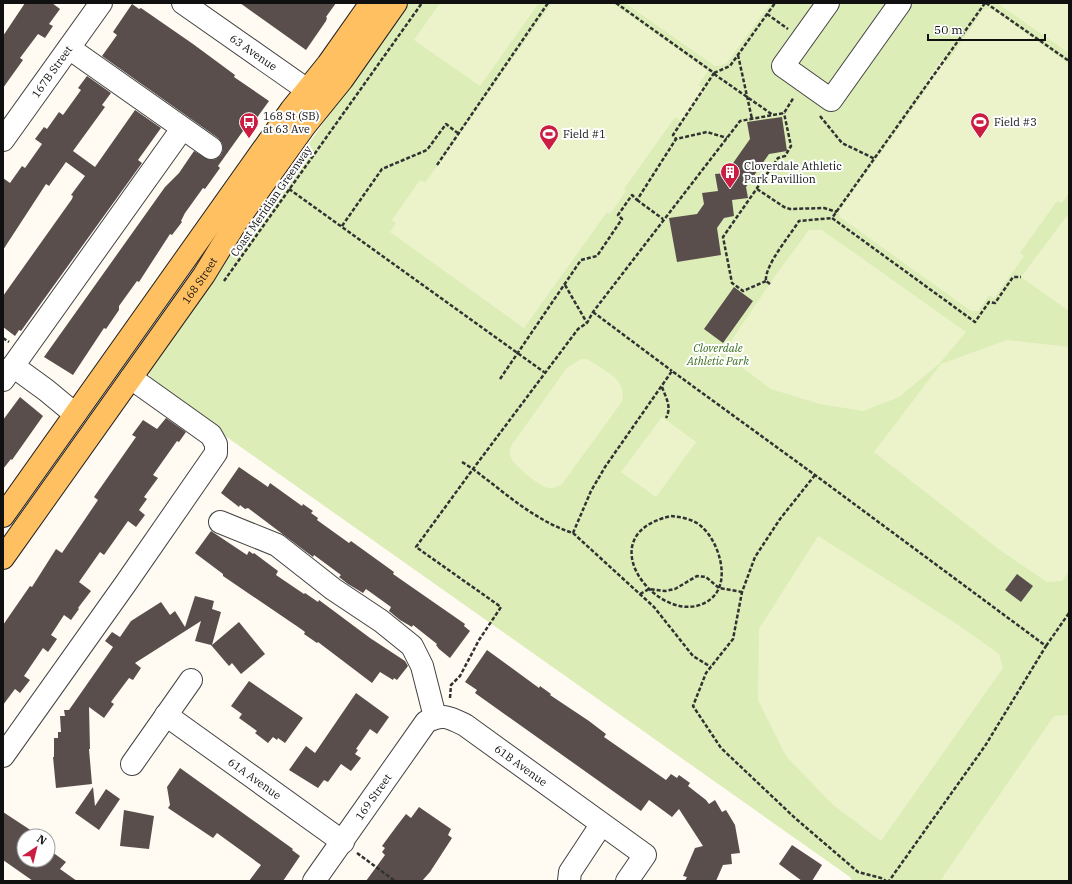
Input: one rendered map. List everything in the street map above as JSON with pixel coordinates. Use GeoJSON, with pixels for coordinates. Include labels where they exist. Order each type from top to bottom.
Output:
{"type":"FeatureCollection","features":[{"type":"Feature","properties":{"kind":"main road","name":"168 Street"},"geometry":{"type":"LineString","coordinates":[[3,558],[204,275],[237,221],[304,127],[328,64],[371,3]]}},
{"type":"Feature","properties":{"kind":"main road","name":"168 Street"},"geometry":{"type":"LineString","coordinates":[[3,516],[291,110],[342,80],[396,3]]}},
{"type":"Feature","properties":{"kind":"street","name":"167B Street"},"geometry":{"type":"LineString","coordinates":[[3,140],[100,3]]}},
{"type":"Feature","properties":{"kind":"street","name":"63 Avenue"},"geometry":{"type":"LineString","coordinates":[[183,3],[316,96]]}},
{"type":"Feature","properties":{"kind":"street"},"geometry":{"type":"LineString","coordinates":[[828,3],[783,66],[800,93],[830,100],[900,3]]}},
{"type":"Feature","properties":{"kind":"street"},"geometry":{"type":"LineString","coordinates":[[69,48],[211,148]]}},
{"type":"Feature","properties":{"kind":"street"},"geometry":{"type":"LineString","coordinates":[[75,414],[46,390],[8,373],[182,129]]}},
{"type":"Feature","properties":{"kind":"street"},"geometry":{"type":"LineString","coordinates":[[3,756],[126,584],[216,453],[216,444],[211,435],[131,378]]}},
{"type":"Feature","properties":{"kind":"street"},"geometry":{"type":"LineString","coordinates":[[220,522],[276,545],[333,589],[382,621],[412,646],[443,710]]}},
{"type":"Feature","properties":{"kind":"street"},"geometry":{"type":"LineString","coordinates":[[132,764],[191,680]]}},
{"type":"Feature","properties":{"kind":"street","name":"61B Avenue"},"geometry":{"type":"LineString","coordinates":[[443,710],[449,717],[465,725],[645,855],[627,881]]}},
{"type":"Feature","properties":{"kind":"street","name":"169 Street"},"geometry":{"type":"LineString","coordinates":[[314,881],[418,731],[426,722],[443,710]]}},
{"type":"Feature","properties":{"kind":"street","name":"61A Avenue"},"geometry":{"type":"LineString","coordinates":[[166,715],[342,842]]}},
{"type":"Feature","properties":{"kind":"street"},"geometry":{"type":"LineString","coordinates":[[569,881],[570,872],[602,825]]}},
{"type":"Feature","properties":{"kind":"path","name":"Coast Meridian Greenway"},"geometry":{"type":"LineString","coordinates":[[220,286],[422,3]]}},
{"type":"Feature","properties":{"kind":"path"},"geometry":{"type":"LineString","coordinates":[[437,165],[548,3]]}},
{"type":"Feature","properties":{"kind":"path"},"geometry":{"type":"LineString","coordinates":[[616,3],[773,115]]}},
{"type":"Feature","properties":{"kind":"path"},"geometry":{"type":"LineString","coordinates":[[676,139],[673,135],[714,73],[730,66],[775,3]]}},
{"type":"Feature","properties":{"kind":"path"},"geometry":{"type":"LineString","coordinates":[[832,218],[986,3],[1069,61]]}},
{"type":"Feature","properties":{"kind":"path"},"geometry":{"type":"LineString","coordinates":[[767,14],[802,39]]}},
{"type":"Feature","properties":{"kind":"path"},"geometry":{"type":"LineString","coordinates":[[738,55],[752,119]]}},
{"type":"Feature","properties":{"kind":"path"},"geometry":{"type":"LineString","coordinates":[[443,710],[451,685],[460,676],[479,640],[501,607],[416,547],[544,372],[578,329],[587,323],[593,312],[663,219],[740,121],[784,113],[800,93]]}},
{"type":"Feature","properties":{"kind":"path"},"geometry":{"type":"LineString","coordinates":[[766,281],[743,291],[732,283],[724,237],[778,158],[785,156],[791,146],[784,113]]}},
{"type":"Feature","properties":{"kind":"path"},"geometry":{"type":"LineString","coordinates":[[818,113],[842,143],[875,159]]}},
{"type":"Feature","properties":{"kind":"path"},"geometry":{"type":"LineString","coordinates":[[342,226],[382,169],[427,150],[446,124],[459,134]]}},
{"type":"Feature","properties":{"kind":"path"},"geometry":{"type":"LineString","coordinates":[[637,200],[676,139],[707,132],[727,138]]}},
{"type":"Feature","properties":{"kind":"path"},"geometry":{"type":"LineString","coordinates":[[289,189],[544,372]]}},
{"type":"Feature","properties":{"kind":"path"},"geometry":{"type":"LineString","coordinates":[[757,189],[784,207],[790,209],[824,208],[837,212]]}},
{"type":"Feature","properties":{"kind":"path"},"geometry":{"type":"LineString","coordinates":[[500,379],[581,260],[597,256],[622,219],[618,215],[632,195],[663,219]]}},
{"type":"Feature","properties":{"kind":"path"},"geometry":{"type":"LineString","coordinates":[[770,284],[766,281],[765,276],[799,220],[832,218],[975,322],[989,302],[995,303],[1012,277],[1021,277]]}},
{"type":"Feature","properties":{"kind":"path"},"geometry":{"type":"LineString","coordinates":[[565,285],[587,323]]}},
{"type":"Feature","properties":{"kind":"path"},"geometry":{"type":"LineString","coordinates":[[593,312],[1046,646]]}},
{"type":"Feature","properties":{"kind":"path"},"geometry":{"type":"LineString","coordinates":[[573,533],[591,491],[605,467],[672,371]]}},
{"type":"Feature","properties":{"kind":"path"},"geometry":{"type":"LineString","coordinates":[[661,386],[668,400],[670,412],[666,418]]}},
{"type":"Feature","properties":{"kind":"path"},"geometry":{"type":"LineString","coordinates":[[462,462],[542,519],[558,528],[573,533],[640,594],[669,624],[693,656],[711,667]]}},
{"type":"Feature","properties":{"kind":"path"},"geometry":{"type":"LineString","coordinates":[[815,475],[766,538],[755,557],[742,592],[733,639],[706,673],[693,706],[722,748],[795,818],[858,872],[881,878],[886,881]]}},
{"type":"Feature","properties":{"kind":"path"},"geometry":{"type":"LineString","coordinates":[[671,516],[690,520],[702,526],[714,545],[722,573],[719,588],[714,596],[707,602],[689,606],[668,603],[649,589],[640,579],[634,568],[630,548],[632,540],[651,522],[671,516]]}},
{"type":"Feature","properties":{"kind":"path"},"geometry":{"type":"LineString","coordinates":[[640,594],[649,589],[665,591],[675,589],[697,576],[706,577],[719,588],[742,592]]}},
{"type":"Feature","properties":{"kind":"path"},"geometry":{"type":"LineString","coordinates":[[889,881],[985,746],[1046,646],[1069,614]]}},
{"type":"Feature","properties":{"kind":"path"},"geometry":{"type":"LineString","coordinates":[[342,842],[395,881]]}},
{"type":"Feature","properties":{"kind":"green space","name":"Cloverdale Athletic Park"},"geometry":{"type":"Polygon","coordinates":[[[409,3],[1069,3],[1069,881],[852,881],[850,877],[153,385],[149,373],[153,362],[409,3]]]}},
{"type":"Feature","properties":{"kind":"green space"},"geometry":{"type":"Polygon","coordinates":[[[440,3],[539,3],[480,86],[414,40],[440,3]]]}},
{"type":"Feature","properties":{"kind":"green space","name":"Field #1"},"geometry":{"type":"Polygon","coordinates":[[[552,3],[612,3],[708,71],[698,85],[705,90],[682,122],[675,117],[624,189],[626,191],[610,214],[607,212],[524,328],[390,232],[396,223],[392,220],[420,180],[425,183],[552,3]]]}},
{"type":"Feature","properties":{"kind":"green space"},"geometry":{"type":"Polygon","coordinates":[[[625,3],[771,3],[726,64],[715,66],[625,3]]]}},
{"type":"Feature","properties":{"kind":"green space"},"geometry":{"type":"Polygon","coordinates":[[[997,3],[1069,3],[1069,53],[997,3]]]}},
{"type":"Feature","properties":{"kind":"green space","name":"Field #3"},"geometry":{"type":"Polygon","coordinates":[[[984,9],[992,9],[1069,64],[1069,193],[1062,203],[1057,201],[1020,253],[1024,256],[994,298],[989,295],[978,311],[971,311],[840,217],[839,211],[929,86],[925,83],[942,59],[947,62],[984,9]]]}},
{"type":"Feature","properties":{"kind":"green space"},"geometry":{"type":"Polygon","coordinates":[[[1069,213],[1069,311],[1021,277],[1069,213]]]}},
{"type":"Feature","properties":{"kind":"green space"},"geometry":{"type":"Polygon","coordinates":[[[809,230],[822,230],[966,332],[939,364],[899,397],[863,411],[820,404],[771,389],[723,353],[775,276],[809,230]]]}},
{"type":"Feature","properties":{"kind":"green space"},"geometry":{"type":"Polygon","coordinates":[[[1007,340],[1069,347],[1069,571],[1062,581],[1047,582],[1001,551],[874,452],[941,364],[1007,340]]]}},
{"type":"Feature","properties":{"kind":"green space"},"geometry":{"type":"Polygon","coordinates":[[[581,359],[587,359],[613,376],[622,388],[623,395],[621,403],[562,484],[553,488],[545,487],[533,480],[516,464],[510,455],[510,449],[567,368],[581,359]]]}},
{"type":"Feature","properties":{"kind":"green space"},"geometry":{"type":"Polygon","coordinates":[[[662,417],[696,442],[656,497],[621,472],[662,417]]]}},
{"type":"Feature","properties":{"kind":"green space"},"geometry":{"type":"Polygon","coordinates":[[[818,536],[954,622],[999,654],[1003,668],[881,841],[832,804],[786,756],[758,700],[759,629],[818,536]]]}},
{"type":"Feature","properties":{"kind":"green space"},"geometry":{"type":"Polygon","coordinates":[[[1069,715],[1069,881],[940,881],[1054,716],[1069,715]]]}},
{"type":"Feature","properties":{"kind":"building"},"geometry":{"type":"Polygon","coordinates":[[[25,3],[52,3],[60,9],[49,24],[53,26],[45,38],[38,34],[20,58],[23,60],[3,88],[3,36],[25,3]]]}},
{"type":"Feature","properties":{"kind":"building"},"geometry":{"type":"Polygon","coordinates":[[[240,3],[336,3],[326,17],[326,21],[306,50],[240,3]]]}},
{"type":"Feature","properties":{"kind":"building"},"geometry":{"type":"Polygon","coordinates":[[[132,4],[139,9],[141,8],[193,44],[235,75],[234,77],[269,101],[251,126],[248,124],[218,166],[220,168],[185,213],[181,221],[182,222],[172,235],[170,234],[139,282],[137,281],[119,306],[119,310],[106,329],[104,328],[73,375],[44,357],[165,187],[179,173],[194,151],[210,160],[216,159],[221,155],[223,150],[222,143],[218,138],[102,56],[117,35],[113,32],[132,4]]]}},
{"type":"Feature","properties":{"kind":"building"},"geometry":{"type":"Polygon","coordinates":[[[87,76],[111,93],[102,105],[105,107],[73,151],[95,167],[135,110],[161,128],[138,160],[142,163],[21,331],[19,330],[15,336],[3,327],[3,296],[72,199],[73,196],[71,195],[85,176],[66,162],[49,186],[46,184],[3,250],[3,178],[10,183],[22,166],[25,168],[42,144],[35,139],[44,127],[47,129],[59,112],[63,115],[81,90],[78,88],[87,76]]]}},
{"type":"Feature","properties":{"kind":"building","name":"Cloverdale Athletic Park Pavillion"},"geometry":{"type":"Polygon","coordinates":[[[782,117],[787,151],[769,154],[746,187],[748,198],[732,200],[734,216],[724,218],[717,228],[721,255],[677,262],[669,218],[697,214],[704,204],[702,193],[718,191],[715,174],[726,173],[750,139],[747,122],[782,117]]]}},
{"type":"Feature","properties":{"kind":"building"},"geometry":{"type":"Polygon","coordinates":[[[734,287],[753,301],[723,343],[704,329],[734,287]]]}},
{"type":"Feature","properties":{"kind":"building"},"geometry":{"type":"Polygon","coordinates":[[[20,397],[43,416],[12,460],[11,459],[3,469],[3,420],[20,397]]]}},
{"type":"Feature","properties":{"kind":"building"},"geometry":{"type":"Polygon","coordinates":[[[166,418],[186,432],[179,442],[177,441],[153,475],[158,478],[144,497],[147,499],[139,510],[145,515],[136,527],[128,521],[104,555],[100,552],[79,582],[91,591],[71,620],[64,615],[51,635],[57,639],[48,652],[43,648],[24,676],[30,680],[20,693],[15,689],[3,705],[3,625],[30,586],[32,587],[56,549],[62,553],[98,500],[94,497],[136,437],[132,435],[143,420],[157,429],[166,418]]]}},
{"type":"Feature","properties":{"kind":"building"},"geometry":{"type":"Polygon","coordinates":[[[239,467],[268,487],[270,483],[302,506],[303,504],[313,511],[311,513],[318,518],[317,520],[349,543],[351,541],[394,572],[393,574],[465,624],[464,626],[470,631],[450,658],[439,649],[436,645],[437,644],[413,625],[412,627],[389,611],[391,607],[366,589],[363,593],[348,584],[339,577],[341,575],[314,555],[313,557],[248,508],[245,509],[240,505],[239,507],[221,493],[239,467]]]}},
{"type":"Feature","properties":{"kind":"building"},"geometry":{"type":"Polygon","coordinates":[[[211,531],[247,555],[249,551],[253,554],[254,553],[278,571],[276,575],[304,594],[305,593],[318,602],[319,600],[370,638],[405,661],[408,666],[397,680],[394,678],[393,680],[380,672],[372,683],[318,642],[317,643],[304,634],[305,632],[301,629],[223,576],[223,574],[195,553],[211,531]]]}},
{"type":"Feature","properties":{"kind":"building"},"geometry":{"type":"Polygon","coordinates":[[[1017,574],[1033,586],[1021,602],[1005,590],[1017,574]]]}},
{"type":"Feature","properties":{"kind":"building"},"geometry":{"type":"Polygon","coordinates":[[[195,596],[214,601],[212,609],[221,612],[212,645],[239,622],[265,654],[241,674],[232,663],[229,666],[211,645],[195,641],[201,621],[135,663],[141,668],[133,680],[129,678],[111,702],[114,704],[104,718],[89,707],[89,749],[92,784],[56,788],[53,757],[54,738],[58,738],[58,732],[61,732],[60,716],[65,716],[64,710],[69,710],[113,647],[105,641],[112,632],[120,637],[131,621],[161,602],[170,615],[175,611],[185,627],[195,596]]]}},
{"type":"Feature","properties":{"kind":"building"},"geometry":{"type":"Polygon","coordinates":[[[487,650],[539,688],[540,686],[551,694],[550,695],[589,721],[606,734],[604,737],[666,780],[671,774],[677,778],[679,775],[690,783],[688,786],[709,804],[715,800],[722,812],[726,810],[735,825],[740,853],[731,854],[732,864],[723,865],[716,881],[685,881],[687,877],[683,876],[695,848],[703,846],[679,809],[672,817],[649,800],[641,811],[475,693],[477,690],[465,682],[487,650]]]}},
{"type":"Feature","properties":{"kind":"building"},"geometry":{"type":"Polygon","coordinates":[[[249,681],[303,718],[285,743],[278,738],[277,740],[273,737],[268,743],[255,733],[257,731],[239,718],[242,714],[231,706],[249,681]]]}},
{"type":"Feature","properties":{"kind":"building"},"geometry":{"type":"Polygon","coordinates":[[[356,693],[389,717],[377,734],[370,729],[356,749],[358,750],[355,754],[361,758],[351,771],[341,764],[328,782],[324,780],[318,788],[289,770],[306,746],[315,753],[356,693]]]}},
{"type":"Feature","properties":{"kind":"building"},"geometry":{"type":"Polygon","coordinates":[[[180,768],[293,849],[292,850],[300,856],[283,881],[249,881],[261,865],[217,833],[213,838],[168,808],[170,805],[167,787],[180,768]]]}},
{"type":"Feature","properties":{"kind":"building"},"geometry":{"type":"Polygon","coordinates":[[[93,787],[95,806],[106,789],[120,799],[99,830],[75,813],[93,787]]]}},
{"type":"Feature","properties":{"kind":"building"},"geometry":{"type":"Polygon","coordinates":[[[419,807],[451,829],[448,835],[452,838],[430,872],[422,881],[366,881],[385,855],[382,852],[385,848],[382,846],[406,814],[411,818],[419,807]]]}},
{"type":"Feature","properties":{"kind":"building"},"geometry":{"type":"Polygon","coordinates":[[[124,810],[154,816],[149,849],[120,846],[124,810]]]}},
{"type":"Feature","properties":{"kind":"building"},"geometry":{"type":"Polygon","coordinates":[[[3,812],[27,828],[16,828],[16,868],[56,868],[56,855],[66,862],[60,869],[77,881],[33,881],[3,860],[3,812]]]}},
{"type":"Feature","properties":{"kind":"building"},"geometry":{"type":"Polygon","coordinates":[[[792,845],[822,865],[812,881],[802,881],[779,864],[792,845]]]}},
{"type":"Feature","properties":{"kind":"place","name":"168 St (SB) at 63 Ave"},"geometry":{"type":"Point","coordinates":[249,139]}},
{"type":"Feature","properties":{"kind":"place","name":"Field #3"},"geometry":{"type":"Point","coordinates":[980,139]}},
{"type":"Feature","properties":{"kind":"place","name":"Field #1"},"geometry":{"type":"Point","coordinates":[549,151]}},
{"type":"Feature","properties":{"kind":"place","name":"Cloverdale Athletic Park Pavillion"},"geometry":{"type":"Point","coordinates":[730,189]}}]}
